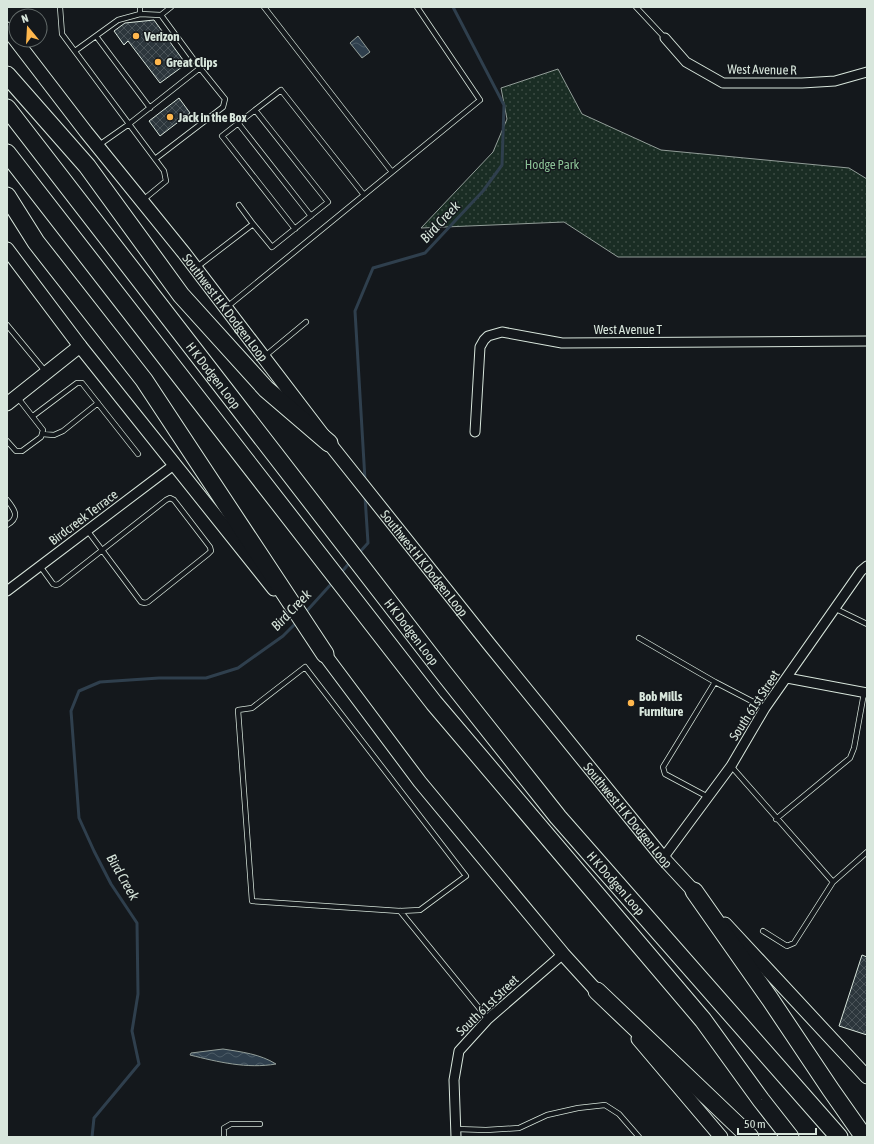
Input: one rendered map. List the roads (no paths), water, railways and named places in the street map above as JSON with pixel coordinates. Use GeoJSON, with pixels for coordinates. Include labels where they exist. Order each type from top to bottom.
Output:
{"type":"FeatureCollection","features":[{"type":"Feature","properties":{"kind":"highway"},"geometry":{"type":"LineString","coordinates":[[7,75],[87,166],[181,295],[266,389],[329,443]]}},
{"type":"Feature","properties":{"kind":"highway","name":"H K Dodgen Loop"},"geometry":{"type":"LineString","coordinates":[[7,108],[409,628],[558,817],[839,1137]]}},
{"type":"Feature","properties":{"kind":"highway","name":"H K Dodgen Loop"},"geometry":{"type":"LineString","coordinates":[[7,153],[439,709],[703,1020],[790,1137]]}},
{"type":"Feature","properties":{"kind":"highway"},"geometry":{"type":"LineString","coordinates":[[7,196],[36,242],[144,380],[259,563],[325,654]]}},
{"type":"Feature","properties":{"kind":"highway"},"geometry":{"type":"LineString","coordinates":[[694,891],[864,1137]]}},
{"type":"Feature","properties":{"kind":"highway"},"geometry":{"type":"LineString","coordinates":[[597,991],[750,1137]]}},
{"type":"Feature","properties":{"kind":"main road","name":"Southwest H K Dodgen Loop"},"geometry":{"type":"LineString","coordinates":[[7,29],[195,268],[329,443],[663,858],[867,1077]]}},
{"type":"Feature","properties":{"kind":"main road"},"geometry":{"type":"LineString","coordinates":[[9,256],[175,464],[259,563]]}},
{"type":"Feature","properties":{"kind":"main road"},"geometry":{"type":"LineString","coordinates":[[12,400],[80,346]]}},
{"type":"Feature","properties":{"kind":"main road"},"geometry":{"type":"LineString","coordinates":[[325,654],[420,782],[563,954],[597,991],[721,1137]]}},
{"type":"Feature","properties":{"kind":"street","name":"West Avenue R"},"geometry":{"type":"LineString","coordinates":[[665,38],[686,62],[723,83],[828,82],[858,76],[867,72]]}},
{"type":"Feature","properties":{"kind":"street","name":"West Avenue T"},"geometry":{"type":"LineString","coordinates":[[475,432],[480,347],[484,340],[494,334],[502,332],[562,343],[867,341]]}},
{"type":"Feature","properties":{"kind":"street","name":"Birdcreek Terrace"},"geometry":{"type":"LineString","coordinates":[[7,591],[175,464]]}},
{"type":"Feature","properties":{"kind":"street","name":"South 61st Street"},"geometry":{"type":"LineString","coordinates":[[663,858],[731,766],[765,708],[836,609],[861,571],[867,566]]}},
{"type":"Feature","properties":{"kind":"street"},"geometry":{"type":"LineString","coordinates":[[787,678],[866,693]]}},
{"type":"Feature","properties":{"kind":"street","name":"South 61st Street"},"geometry":{"type":"LineString","coordinates":[[456,1133],[454,1080],[459,1051],[488,1019],[563,954]]}},
{"type":"Feature","properties":{"kind":"lane"},"geometry":{"type":"LineString","coordinates":[[60,7],[62,34],[164,171],[166,181],[142,201]]}},
{"type":"Feature","properties":{"kind":"lane"},"geometry":{"type":"LineString","coordinates":[[140,7],[140,14]]}},
{"type":"Feature","properties":{"kind":"lane"},"geometry":{"type":"LineString","coordinates":[[75,51],[118,20],[140,14],[161,15],[171,7]]}},
{"type":"Feature","properties":{"kind":"lane"},"geometry":{"type":"LineString","coordinates":[[264,7],[392,172]]}},
{"type":"Feature","properties":{"kind":"lane"},"geometry":{"type":"LineString","coordinates":[[226,308],[480,100],[417,7]]}},
{"type":"Feature","properties":{"kind":"lane","name":"West Avenue R"},"geometry":{"type":"LineString","coordinates":[[636,7],[665,38]]}},
{"type":"Feature","properties":{"kind":"lane"},"geometry":{"type":"LineString","coordinates":[[155,159],[223,106],[225,99],[161,15]]}},
{"type":"Feature","properties":{"kind":"lane"},"geometry":{"type":"LineString","coordinates":[[96,36],[150,108]]}},
{"type":"Feature","properties":{"kind":"lane"},"geometry":{"type":"LineString","coordinates":[[98,146],[150,108],[200,68]]}},
{"type":"Feature","properties":{"kind":"lane"},"geometry":{"type":"LineString","coordinates":[[295,229],[222,136],[281,90],[364,195]]}},
{"type":"Feature","properties":{"kind":"lane"},"geometry":{"type":"LineString","coordinates":[[239,206],[272,247],[328,202],[255,110]]}},
{"type":"Feature","properties":{"kind":"lane"},"geometry":{"type":"LineString","coordinates":[[238,123],[310,216]]}},
{"type":"Feature","properties":{"kind":"lane"},"geometry":{"type":"LineString","coordinates":[[195,268],[253,224]]}},
{"type":"Feature","properties":{"kind":"lane"},"geometry":{"type":"LineString","coordinates":[[264,358],[306,322]]}},
{"type":"Feature","properties":{"kind":"lane"},"geometry":{"type":"LineString","coordinates":[[7,325],[46,373]]}},
{"type":"Feature","properties":{"kind":"lane"},"geometry":{"type":"LineString","coordinates":[[33,416],[77,383],[82,383],[138,454]]}},
{"type":"Feature","properties":{"kind":"lane"},"geometry":{"type":"LineString","coordinates":[[7,441],[16,451],[22,451],[42,437],[43,430],[33,416],[12,400]]}},
{"type":"Feature","properties":{"kind":"lane"},"geometry":{"type":"LineString","coordinates":[[42,434],[54,435],[63,431],[98,403]]}},
{"type":"Feature","properties":{"kind":"lane"},"geometry":{"type":"LineString","coordinates":[[40,566],[53,584],[59,584],[102,550],[166,500],[170,498],[174,500],[210,547],[211,551],[145,603],[141,602],[102,550],[87,530]]}},
{"type":"Feature","properties":{"kind":"lane"},"geometry":{"type":"LineString","coordinates":[[7,500],[15,513],[15,518],[7,525]]}},
{"type":"Feature","properties":{"kind":"lane"},"geometry":{"type":"LineString","coordinates":[[836,609],[867,624]]}},
{"type":"Feature","properties":{"kind":"lane"},"geometry":{"type":"LineString","coordinates":[[639,638],[765,708]]}},
{"type":"Feature","properties":{"kind":"lane"},"geometry":{"type":"LineString","coordinates":[[400,911],[420,910],[466,876],[304,667],[252,708],[238,710],[252,900],[400,911],[488,1019]]}},
{"type":"Feature","properties":{"kind":"lane"},"geometry":{"type":"LineString","coordinates":[[708,797],[665,774],[663,767],[716,682]]}},
{"type":"Feature","properties":{"kind":"lane"},"geometry":{"type":"LineString","coordinates":[[776,819],[850,758],[854,748],[866,693]]}},
{"type":"Feature","properties":{"kind":"lane"},"geometry":{"type":"LineString","coordinates":[[731,766],[776,819],[833,882]]}},
{"type":"Feature","properties":{"kind":"lane"},"geometry":{"type":"LineString","coordinates":[[763,931],[788,946],[794,943],[833,882],[867,852]]}},
{"type":"Feature","properties":{"kind":"lane"},"geometry":{"type":"LineString","coordinates":[[456,1133],[519,1128],[547,1115],[578,1108],[605,1105],[619,1114],[639,1137]]}},
{"type":"Feature","properties":{"kind":"lane"},"geometry":{"type":"LineString","coordinates":[[224,1137],[224,1128],[231,1124],[260,1124]]}},
{"type":"Feature","properties":{"kind":"water"},"geometry":{"type":"Polygon","coordinates":[[[358,36],[370,52],[362,58],[350,43],[358,36]]]}},
{"type":"Feature","properties":{"kind":"water"},"geometry":{"type":"Polygon","coordinates":[[[223,1049],[244,1052],[276,1064],[254,1066],[243,1065],[190,1055],[191,1053],[223,1049]]]}},
{"type":"Feature","properties":{"kind":"waterway","name":"Bird Creek"},"geometry":{"type":"LineString","coordinates":[[365,480],[355,311],[373,268],[425,253],[483,191],[502,165],[504,105],[453,7]]}},
{"type":"Feature","properties":{"kind":"waterway","name":"Bird Creek"},"geometry":{"type":"LineString","coordinates":[[358,554],[368,543],[365,496]]}},
{"type":"Feature","properties":{"kind":"waterway","name":"Bird Creek"},"geometry":{"type":"LineString","coordinates":[[340,574],[351,561]]}},
{"type":"Feature","properties":{"kind":"waterway","name":"Bird Creek"},"geometry":{"type":"LineString","coordinates":[[304,614],[333,582]]}},
{"type":"Feature","properties":{"kind":"waterway","name":"Bird Creek"},"geometry":{"type":"LineString","coordinates":[[92,1137],[94,1118],[139,1064],[132,1031],[138,994],[137,923],[111,884],[79,818],[71,711],[79,691],[100,682],[159,678],[206,678],[238,668],[283,636],[298,621]]}},
{"type":"Feature","properties":{"kind":"place","name":"Verizon"},"geometry":{"type":"Point","coordinates":[136,36]}},
{"type":"Feature","properties":{"kind":"place","name":"Great Clips"},"geometry":{"type":"Point","coordinates":[158,62]}},
{"type":"Feature","properties":{"kind":"place","name":"Jack in the Box"},"geometry":{"type":"Point","coordinates":[170,117]}},
{"type":"Feature","properties":{"kind":"place","name":"Bob Mills Furniture"},"geometry":{"type":"Point","coordinates":[631,703]}},
{"type":"Feature","properties":{"kind":"park label","name":"Hodge Park"},"geometry":{"type":"Point","coordinates":[552,164]}}]}
